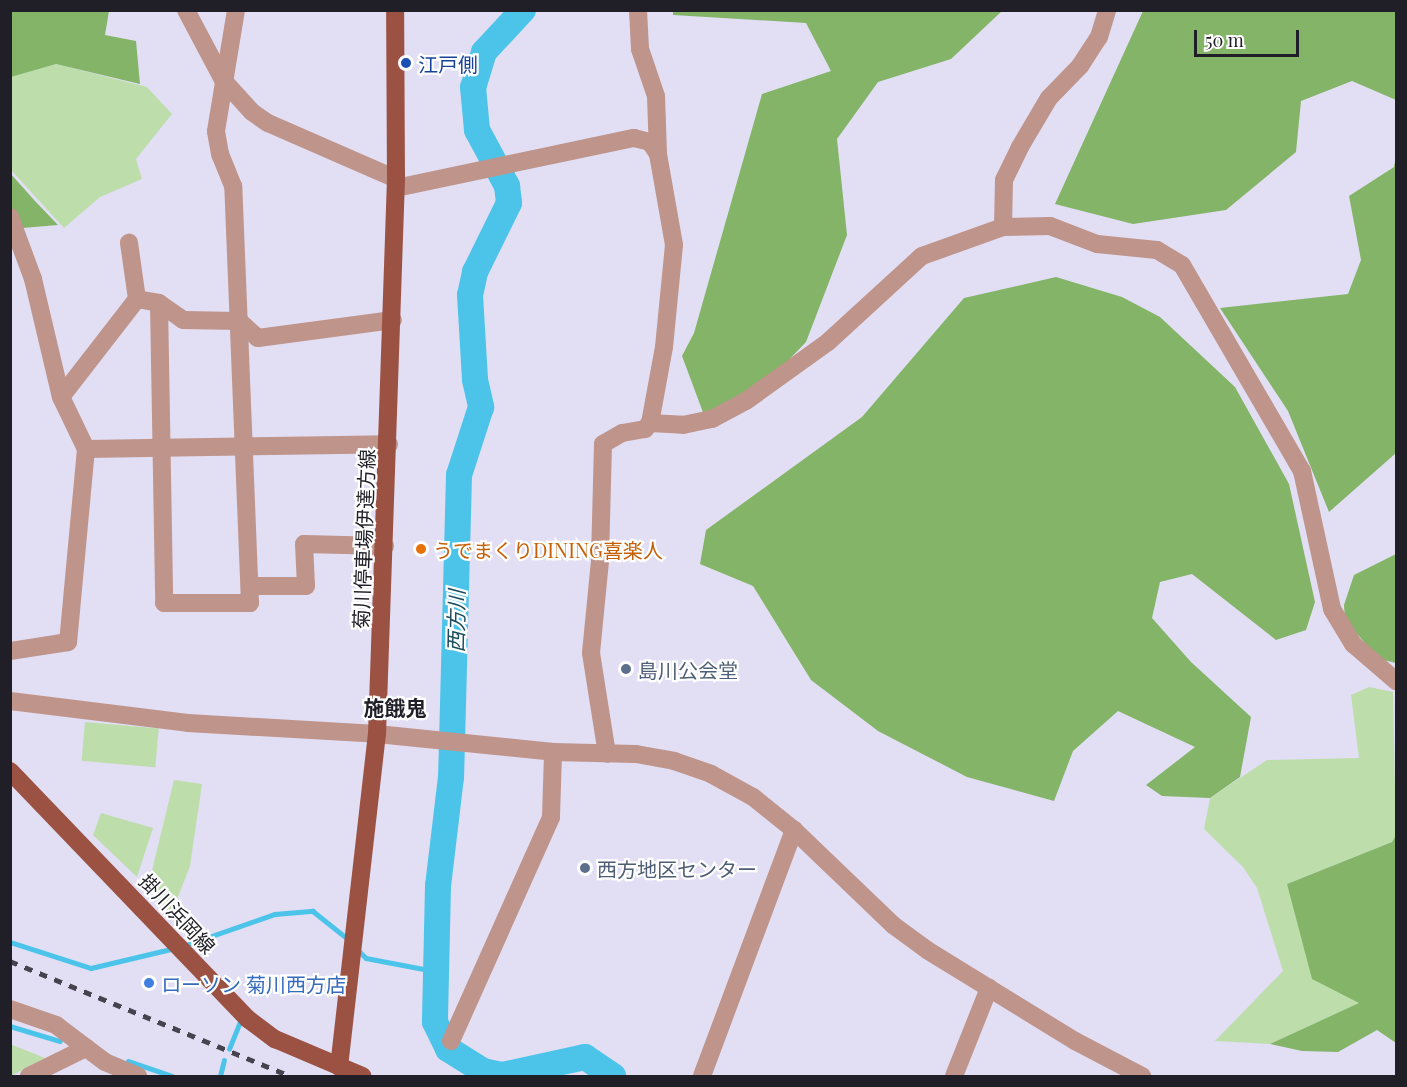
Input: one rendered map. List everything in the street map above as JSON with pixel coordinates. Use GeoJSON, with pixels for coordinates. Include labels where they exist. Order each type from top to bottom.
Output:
{"type":"FeatureCollection","features":[{"type":"Feature","properties":{"kind":"main road","name":"菊川停車場伊達方線"},"geometry":{"type":"LineString","coordinates":[[339,1067],[377,734],[393,320],[396,184],[394,10]]}},
{"type":"Feature","properties":{"kind":"main road","name":"掛川浜岡線"},"geometry":{"type":"LineString","coordinates":[[10,771],[248,1019],[275,1039],[362,1077]]}},
{"type":"Feature","properties":{"kind":"street"},"geometry":{"type":"LineString","coordinates":[[186,10],[223,80],[252,112],[268,123],[396,184],[496,167],[634,138],[650,142],[658,154]]}},
{"type":"Feature","properties":{"kind":"street"},"geometry":{"type":"LineString","coordinates":[[159,303],[164,603],[250,603],[233,186],[220,154],[216,131],[236,10]]}},
{"type":"Feature","properties":{"kind":"street"},"geometry":{"type":"LineString","coordinates":[[607,754],[591,653],[600,561],[603,444],[622,433],[645,429],[650,423],[664,347],[674,245],[658,154],[656,96],[640,49],[638,10]]}},
{"type":"Feature","properties":{"kind":"street"},"geometry":{"type":"LineString","coordinates":[[1003,227],[1004,180],[1049,98],[1080,66],[1099,37],[1107,10]]}},
{"type":"Feature","properties":{"kind":"street"},"geometry":{"type":"LineString","coordinates":[[10,218],[33,279],[61,397],[86,449],[68,642],[10,651]]}},
{"type":"Feature","properties":{"kind":"street"},"geometry":{"type":"LineString","coordinates":[[650,423],[683,425],[712,419],[746,401],[828,342],[922,256],[1003,227],[1050,226],[1097,244],[1157,250],[1182,265],[1302,471],[1332,609],[1353,644],[1396,681]]}},
{"type":"Feature","properties":{"kind":"street"},"geometry":{"type":"LineString","coordinates":[[61,397],[137,299],[129,243]]}},
{"type":"Feature","properties":{"kind":"street"},"geometry":{"type":"LineString","coordinates":[[137,299],[159,303],[183,320],[239,321],[258,338],[393,320]]}},
{"type":"Feature","properties":{"kind":"street"},"geometry":{"type":"LineString","coordinates":[[86,449],[388,444]]}},
{"type":"Feature","properties":{"kind":"street"},"geometry":{"type":"LineString","coordinates":[[250,586],[306,586],[304,544],[386,546]]}},
{"type":"Feature","properties":{"kind":"street"},"geometry":{"type":"LineString","coordinates":[[10,701],[188,723],[377,734],[553,752],[607,754],[674,761],[711,774],[753,797],[794,830],[893,925],[989,988],[1142,1077]]}},
{"type":"Feature","properties":{"kind":"street"},"geometry":{"type":"LineString","coordinates":[[451,1041],[551,817],[553,752]]}},
{"type":"Feature","properties":{"kind":"street"},"geometry":{"type":"LineString","coordinates":[[702,1077],[794,830]]}},
{"type":"Feature","properties":{"kind":"street"},"geometry":{"type":"LineString","coordinates":[[954,1077],[989,988]]}},
{"type":"Feature","properties":{"kind":"street"},"geometry":{"type":"LineString","coordinates":[[10,1008],[56,1025],[105,1062],[138,1077]]}},
{"type":"Feature","properties":{"kind":"street"},"geometry":{"type":"LineString","coordinates":[[29,1077],[86,1048]]}},
{"type":"Feature","properties":{"kind":"green space"},"geometry":{"type":"Polygon","coordinates":[[[11,10],[109,11],[105,35],[136,41],[140,84],[56,64],[11,77],[11,10]]]}},
{"type":"Feature","properties":{"kind":"green space"},"geometry":{"type":"Polygon","coordinates":[[[673,10],[1002,11],[951,59],[878,82],[837,139],[847,235],[806,342],[759,391],[704,415],[682,356],[694,333],[762,94],[831,71],[806,23],[673,15],[673,10]]]}},
{"type":"Feature","properties":{"kind":"green space"},"geometry":{"type":"Polygon","coordinates":[[[1143,11],[1396,11],[1396,100],[1352,81],[1301,101],[1296,152],[1226,210],[1133,224],[1055,204],[1143,11]]]}},
{"type":"Feature","properties":{"kind":"green space"},"geometry":{"type":"Polygon","coordinates":[[[56,64],[147,87],[172,114],[136,159],[142,179],[100,197],[64,228],[11,170],[11,77],[56,64]]]}},
{"type":"Feature","properties":{"kind":"green space"},"geometry":{"type":"Polygon","coordinates":[[[1396,156],[1396,453],[1329,512],[1288,411],[1220,308],[1348,294],[1361,260],[1349,196],[1394,167],[1396,156]]]}},
{"type":"Feature","properties":{"kind":"green space"},"geometry":{"type":"Polygon","coordinates":[[[10,173],[35,201],[58,225],[11,229],[10,173]]]}},
{"type":"Feature","properties":{"kind":"green space"},"geometry":{"type":"Polygon","coordinates":[[[1056,277],[1122,297],[1160,317],[1235,387],[1289,484],[1315,602],[1306,630],[1276,640],[1192,574],[1160,582],[1152,618],[1191,662],[1251,717],[1240,777],[1210,798],[1162,796],[1146,785],[1195,747],[1118,711],[1073,751],[1054,801],[967,777],[878,731],[811,680],[753,586],[700,564],[706,530],[862,417],[964,298],[1056,277]]]}},
{"type":"Feature","properties":{"kind":"green space"},"geometry":{"type":"Polygon","coordinates":[[[1396,554],[1396,663],[1379,659],[1345,620],[1344,605],[1354,575],[1396,554]]]}},
{"type":"Feature","properties":{"kind":"green space"},"geometry":{"type":"Polygon","coordinates":[[[1369,687],[1393,692],[1396,835],[1392,842],[1287,884],[1360,1003],[1270,1044],[1215,1041],[1283,971],[1257,888],[1243,867],[1204,829],[1210,798],[1267,760],[1359,758],[1351,695],[1369,687]]]}},
{"type":"Feature","properties":{"kind":"green space"},"geometry":{"type":"Polygon","coordinates":[[[85,722],[159,728],[155,767],[82,761],[85,722]]]}},
{"type":"Feature","properties":{"kind":"green space"},"geometry":{"type":"Polygon","coordinates":[[[174,780],[202,784],[190,866],[171,915],[148,887],[174,780]]]}},
{"type":"Feature","properties":{"kind":"green space"},"geometry":{"type":"Polygon","coordinates":[[[101,813],[153,828],[137,877],[93,835],[101,813]]]}},
{"type":"Feature","properties":{"kind":"green space"},"geometry":{"type":"Polygon","coordinates":[[[1396,835],[1396,1043],[1377,1030],[1338,1052],[1302,1051],[1270,1044],[1359,1003],[1312,979],[1287,884],[1392,842],[1396,835]]]}},
{"type":"Feature","properties":{"kind":"green space"},"geometry":{"type":"Polygon","coordinates":[[[10,1044],[45,1058],[11,1076],[10,1044]]]}},
{"type":"Feature","properties":{"kind":"waterway","name":"西方川"},"geometry":{"type":"LineString","coordinates":[[523,10],[484,52],[473,87],[477,130],[507,186],[509,203],[475,272],[470,295],[475,380],[481,407],[459,475],[451,777],[438,886],[435,1022],[448,1049],[483,1071],[502,1075],[585,1057],[613,1076]]}},
{"type":"Feature","properties":{"kind":"waterway"},"geometry":{"type":"LineString","coordinates":[[183,946],[275,914],[313,911],[348,939]]}},
{"type":"Feature","properties":{"kind":"waterway"},"geometry":{"type":"LineString","coordinates":[[10,942],[91,968],[175,948]]}},
{"type":"Feature","properties":{"kind":"waterway"},"geometry":{"type":"LineString","coordinates":[[358,950],[366,958],[434,971]]}},
{"type":"Feature","properties":{"kind":"waterway"},"geometry":{"type":"LineString","coordinates":[[229,1049],[241,1020]]}},
{"type":"Feature","properties":{"kind":"waterway"},"geometry":{"type":"LineString","coordinates":[[10,1026],[60,1041]]}},
{"type":"Feature","properties":{"kind":"waterway"},"geometry":{"type":"LineString","coordinates":[[220,1076],[224,1060]]}},
{"type":"Feature","properties":{"kind":"waterway"},"geometry":{"type":"LineString","coordinates":[[128,1061],[172,1076]]}},
{"type":"Feature","properties":{"kind":"railway"},"geometry":{"type":"LineString","coordinates":[[10,961],[291,1076]]}},
{"type":"Feature","properties":{"kind":"place","name":"江戸側"},"geometry":{"type":"Point","coordinates":[406,63]}},
{"type":"Feature","properties":{"kind":"place","name":"うでまくりDINING喜楽人"},"geometry":{"type":"Point","coordinates":[421,549]}},
{"type":"Feature","properties":{"kind":"place","name":"島川公会堂"},"geometry":{"type":"Point","coordinates":[626,669]}},
{"type":"Feature","properties":{"kind":"place","name":"西方地区センター"},"geometry":{"type":"Point","coordinates":[585,868]}},
{"type":"Feature","properties":{"kind":"place","name":"ローソン 菊川西方店"},"geometry":{"type":"Point","coordinates":[149,983]}},
{"type":"Feature","properties":{"kind":"district","name":"施餓鬼"},"geometry":{"type":"Point","coordinates":[395,707]}}]}
